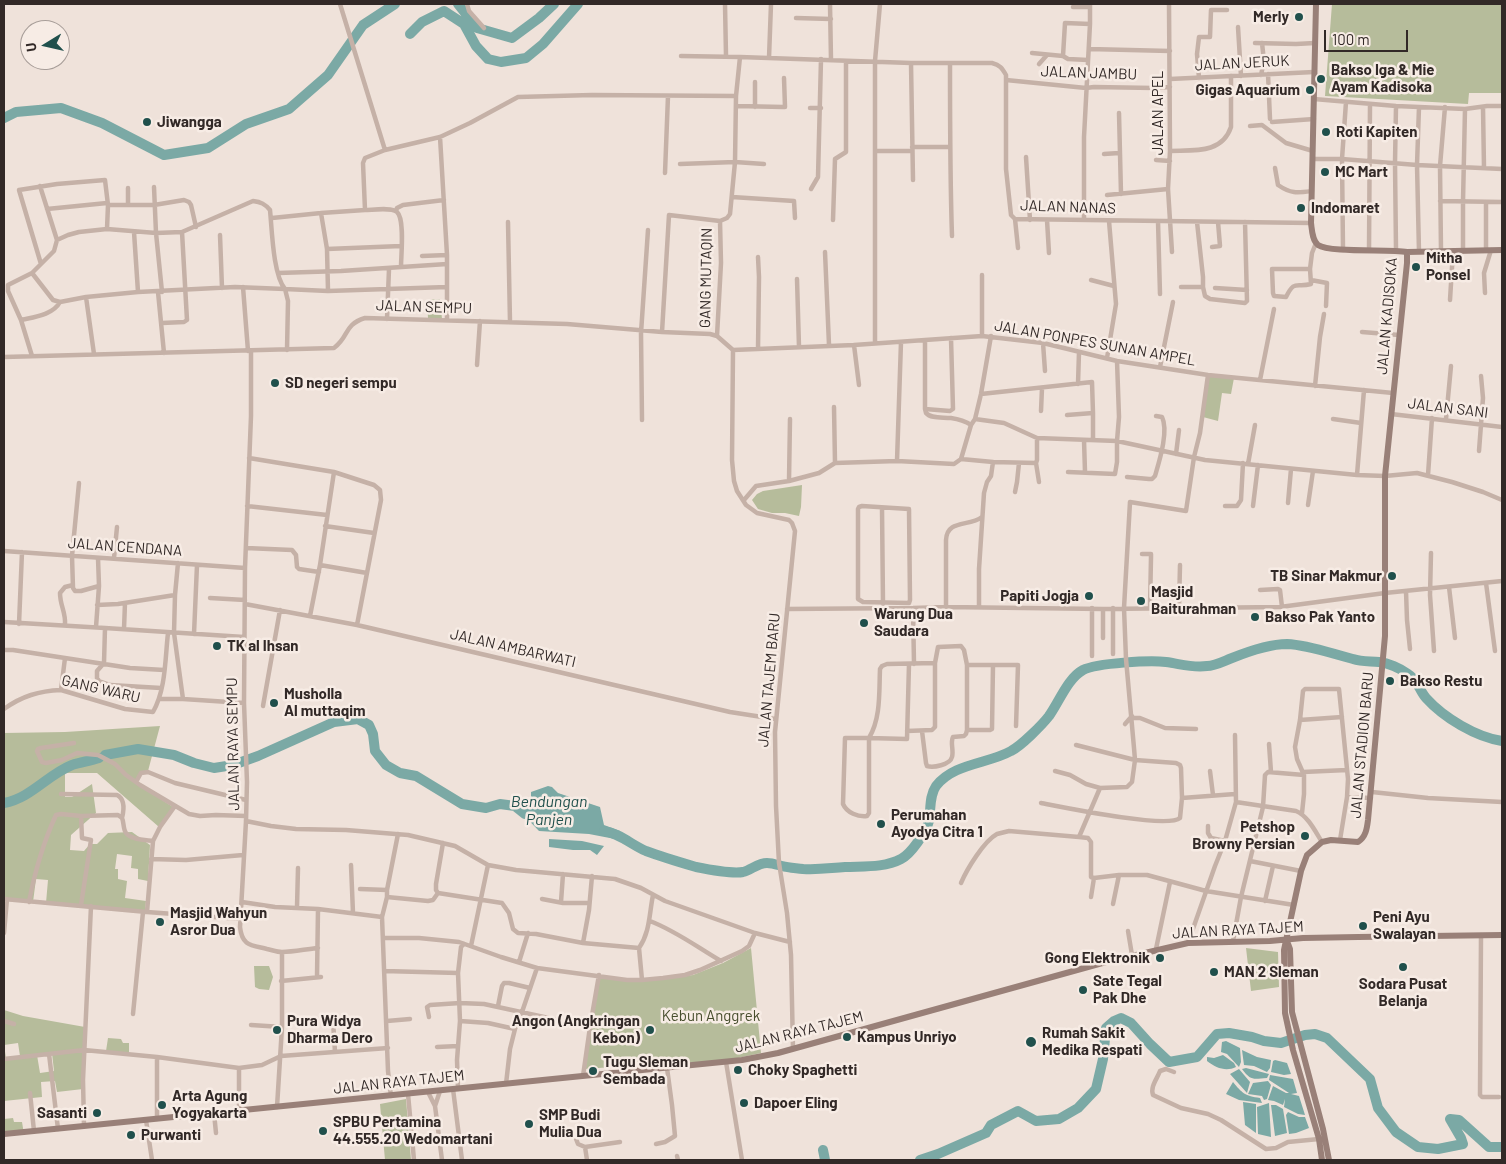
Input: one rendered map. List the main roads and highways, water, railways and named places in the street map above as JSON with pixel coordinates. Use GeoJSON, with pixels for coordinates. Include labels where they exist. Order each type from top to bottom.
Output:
{"type":"FeatureCollection","features":[{"type":"Feature","properties":{"kind":"main road","name":"JALAN KADISOKA"},"geometry":{"type":"LineString","coordinates":[[1316,4],[1311,223],[1314,238],[1320,246],[1343,250],[1396,250],[1407,252],[1385,476],[1385,593]]}},
{"type":"Feature","properties":{"kind":"main road"},"geometry":{"type":"LineString","coordinates":[[1407,252],[1502,250]]}},
{"type":"Feature","properties":{"kind":"main road","name":"JALAN STADION BARU"},"geometry":{"type":"LineString","coordinates":[[1287,940],[1306,855],[1322,842],[1340,840],[1356,842],[1362,840],[1366,830],[1371,795],[1383,656],[1385,593]]}},
{"type":"Feature","properties":{"kind":"main road","name":"JALAN RAYA TAJEM"},"geometry":{"type":"LineString","coordinates":[[4,1134],[726,1062],[793,1048],[1132,955],[1188,942],[1502,935]]}},
{"type":"Feature","properties":{"kind":"main road"},"geometry":{"type":"LineString","coordinates":[[1287,940],[1284,950],[1289,1030],[1319,1139],[1322,1160]]}},
{"type":"Feature","properties":{"kind":"main road"},"geometry":{"type":"LineString","coordinates":[[1287,996],[1323,1129],[1328,1160]]}},
{"type":"Feature","properties":{"kind":"water","name":"Bendungan Panjen"},"geometry":{"type":"Polygon","coordinates":[[[548,786],[558,793],[600,807],[604,825],[620,831],[615,839],[589,834],[539,831],[515,806],[531,799],[531,792],[548,786]]]}},
{"type":"Feature","properties":{"kind":"water"},"geometry":{"type":"Polygon","coordinates":[[[549,839],[582,841],[604,846],[597,855],[590,850],[549,847],[549,839]]]}},
{"type":"Feature","properties":{"kind":"water"},"geometry":{"type":"Polygon","coordinates":[[[1226,1041],[1240,1048],[1241,1062],[1239,1067],[1227,1054],[1221,1052],[1222,1042],[1226,1041]]]}},
{"type":"Feature","properties":{"kind":"water"},"geometry":{"type":"Polygon","coordinates":[[[1242,1050],[1257,1057],[1271,1060],[1270,1068],[1267,1072],[1254,1066],[1244,1065],[1242,1050]]]}},
{"type":"Feature","properties":{"kind":"water"},"geometry":{"type":"Polygon","coordinates":[[[1223,1055],[1234,1063],[1236,1067],[1229,1069],[1221,1068],[1207,1061],[1207,1057],[1214,1058],[1223,1055]]]}},
{"type":"Feature","properties":{"kind":"water"},"geometry":{"type":"Polygon","coordinates":[[[1273,1061],[1287,1063],[1291,1074],[1284,1075],[1271,1072],[1273,1061]]]}},
{"type":"Feature","properties":{"kind":"water"},"geometry":{"type":"Polygon","coordinates":[[[1246,1068],[1269,1074],[1267,1078],[1253,1078],[1248,1076],[1242,1069],[1246,1068]]]}},
{"type":"Feature","properties":{"kind":"water"},"geometry":{"type":"Polygon","coordinates":[[[1239,1069],[1250,1082],[1247,1093],[1230,1074],[1239,1069]]]}},
{"type":"Feature","properties":{"kind":"water"},"geometry":{"type":"Polygon","coordinates":[[[1270,1075],[1293,1079],[1297,1093],[1291,1094],[1299,1096],[1305,1115],[1298,1114],[1284,1107],[1285,1099],[1283,1105],[1268,1100],[1273,1086],[1289,1093],[1269,1080],[1270,1075]]]}},
{"type":"Feature","properties":{"kind":"water"},"geometry":{"type":"Polygon","coordinates":[[[1268,1081],[1271,1085],[1267,1099],[1264,1100],[1262,1096],[1248,1094],[1253,1083],[1268,1081]]]}},
{"type":"Feature","properties":{"kind":"water"},"geometry":{"type":"Polygon","coordinates":[[[1233,1082],[1244,1093],[1260,1098],[1262,1103],[1239,1100],[1226,1094],[1233,1082]]]}},
{"type":"Feature","properties":{"kind":"water"},"geometry":{"type":"Polygon","coordinates":[[[1243,1102],[1256,1104],[1256,1133],[1245,1125],[1243,1102]]]}},
{"type":"Feature","properties":{"kind":"water"},"geometry":{"type":"Polygon","coordinates":[[[1269,1103],[1271,1137],[1258,1134],[1257,1107],[1269,1103]]]}},
{"type":"Feature","properties":{"kind":"water"},"geometry":{"type":"Polygon","coordinates":[[[1271,1105],[1276,1105],[1283,1109],[1287,1133],[1275,1136],[1271,1105]]]}},
{"type":"Feature","properties":{"kind":"water"},"geometry":{"type":"Polygon","coordinates":[[[1288,1112],[1299,1117],[1305,1117],[1309,1128],[1289,1134],[1286,1115],[1288,1112]]]}},
{"type":"Feature","properties":{"kind":"waterway"},"geometry":{"type":"LineString","coordinates":[[4,118],[16,112],[61,108],[102,123],[164,155],[208,148],[246,124],[289,109],[328,75],[363,25],[395,4]]}},
{"type":"Feature","properties":{"kind":"waterway"},"geometry":{"type":"LineString","coordinates":[[458,4],[477,28],[512,38],[554,4]]}},
{"type":"Feature","properties":{"kind":"waterway"},"geometry":{"type":"LineString","coordinates":[[410,34],[422,22],[444,11],[464,24],[476,46],[488,59],[501,62],[526,58],[543,44],[578,4]]}},
{"type":"Feature","properties":{"kind":"waterway"},"geometry":{"type":"LineString","coordinates":[[604,831],[615,834],[646,851],[696,867],[726,872],[743,872],[767,863],[790,868],[809,869],[888,864],[905,856],[921,837],[929,821],[931,799],[934,790],[943,778],[962,768],[1002,755],[1020,745],[1046,720],[1068,684],[1083,670],[1111,664],[1158,661],[1191,666],[1210,666],[1252,651],[1281,644],[1304,646],[1356,660],[1394,666],[1411,676],[1426,698],[1442,713],[1471,731],[1502,741]]}},
{"type":"Feature","properties":{"kind":"waterway"},"geometry":{"type":"LineString","coordinates":[[105,755],[138,749],[174,755],[214,768],[233,765],[258,756],[334,722],[358,719],[369,725],[373,734],[375,751],[386,765],[400,773],[416,776],[462,804],[486,808],[500,804],[515,806],[525,814]]}},
{"type":"Feature","properties":{"kind":"waterway"},"geometry":{"type":"LineString","coordinates":[[4,803],[31,791],[63,769],[99,758]]}},
{"type":"Feature","properties":{"kind":"waterway"},"geometry":{"type":"LineString","coordinates":[[920,1160],[986,1133],[991,1125],[1018,1111],[1036,1121],[1059,1119],[1078,1108],[1096,1089],[1103,1059],[1106,1028],[1121,1018],[1131,1023],[1169,1062],[1197,1057],[1217,1034],[1229,1033],[1281,1043],[1305,1035],[1315,1034],[1327,1038],[1370,1079],[1378,1108],[1396,1132],[1418,1147],[1438,1149],[1463,1144],[1450,1119],[1459,1120],[1489,1147],[1502,1147]]}},
{"type":"Feature","properties":{"kind":"waterway"},"geometry":{"type":"LineString","coordinates":[[823,1150],[825,1160]]}},
{"type":"Feature","properties":{"kind":"place","name":"Merly"},"geometry":{"type":"Point","coordinates":[1299,17]}},
{"type":"Feature","properties":{"kind":"place","name":"Bakso Iga & Mie Ayam Kadisoka"},"geometry":{"type":"Point","coordinates":[1321,79]}},
{"type":"Feature","properties":{"kind":"place","name":"Gigas Aquarium"},"geometry":{"type":"Point","coordinates":[1310,90]}},
{"type":"Feature","properties":{"kind":"place","name":"Jiwangga"},"geometry":{"type":"Point","coordinates":[147,122]}},
{"type":"Feature","properties":{"kind":"place","name":"Roti Kapiten"},"geometry":{"type":"Point","coordinates":[1326,132]}},
{"type":"Feature","properties":{"kind":"place","name":"MC Mart"},"geometry":{"type":"Point","coordinates":[1325,172]}},
{"type":"Feature","properties":{"kind":"place","name":"Indomaret"},"geometry":{"type":"Point","coordinates":[1301,208]}},
{"type":"Feature","properties":{"kind":"place","name":"Mitha Ponsel"},"geometry":{"type":"Point","coordinates":[1416,267]}},
{"type":"Feature","properties":{"kind":"place","name":"SD negeri sempu"},"geometry":{"type":"Point","coordinates":[275,383]}},
{"type":"Feature","properties":{"kind":"place","name":"TB Sinar Makmur"},"geometry":{"type":"Point","coordinates":[1392,576]}},
{"type":"Feature","properties":{"kind":"place","name":"Papiti Jogja"},"geometry":{"type":"Point","coordinates":[1089,596]}},
{"type":"Feature","properties":{"kind":"place","name":"Masjid Baiturahman"},"geometry":{"type":"Point","coordinates":[1141,601]}},
{"type":"Feature","properties":{"kind":"place","name":"Bakso Pak Yanto"},"geometry":{"type":"Point","coordinates":[1255,617]}},
{"type":"Feature","properties":{"kind":"place","name":"Warung Dua Saudara"},"geometry":{"type":"Point","coordinates":[864,623]}},
{"type":"Feature","properties":{"kind":"place","name":"TK al Ihsan"},"geometry":{"type":"Point","coordinates":[217,646]}},
{"type":"Feature","properties":{"kind":"place","name":"Bakso Restu"},"geometry":{"type":"Point","coordinates":[1390,681]}},
{"type":"Feature","properties":{"kind":"place","name":"Musholla Al muttaqim"},"geometry":{"type":"Point","coordinates":[274,703]}},
{"type":"Feature","properties":{"kind":"place","name":"Perumahan Ayodya Citra 1"},"geometry":{"type":"Point","coordinates":[881,824]}},
{"type":"Feature","properties":{"kind":"place","name":"Petshop Browny Persian"},"geometry":{"type":"Point","coordinates":[1305,836]}},
{"type":"Feature","properties":{"kind":"place","name":"Masjid Wahyun Asror Dua"},"geometry":{"type":"Point","coordinates":[160,922]}},
{"type":"Feature","properties":{"kind":"place","name":"Peni Ayu Swalayan"},"geometry":{"type":"Point","coordinates":[1363,926]}},
{"type":"Feature","properties":{"kind":"place","name":"Gong Elektronik"},"geometry":{"type":"Point","coordinates":[1160,958]}},
{"type":"Feature","properties":{"kind":"place","name":"Sodara Pusat Belanja"},"geometry":{"type":"Point","coordinates":[1403,967]}},
{"type":"Feature","properties":{"kind":"place","name":"MAN 2 Sleman"},"geometry":{"type":"Point","coordinates":[1214,972]}},
{"type":"Feature","properties":{"kind":"place","name":"Sate Tegal Pak Dhe"},"geometry":{"type":"Point","coordinates":[1083,990]}},
{"type":"Feature","properties":{"kind":"place","name":"Pura Widya Dharma Dero"},"geometry":{"type":"Point","coordinates":[277,1030]}},
{"type":"Feature","properties":{"kind":"place","name":"Angon (Angkringan Kebon)"},"geometry":{"type":"Point","coordinates":[650,1030]}},
{"type":"Feature","properties":{"kind":"place","name":"Kampus Unriyo"},"geometry":{"type":"Point","coordinates":[847,1037]}},
{"type":"Feature","properties":{"kind":"place","name":"Rumah Sakit Medika Respati"},"geometry":{"type":"Point","coordinates":[1031,1042]}},
{"type":"Feature","properties":{"kind":"place","name":"Choky Spaghetti"},"geometry":{"type":"Point","coordinates":[738,1070]}},
{"type":"Feature","properties":{"kind":"place","name":"Tugu Sleman Sembada"},"geometry":{"type":"Point","coordinates":[593,1071]}},
{"type":"Feature","properties":{"kind":"place","name":"Dapoer Eling"},"geometry":{"type":"Point","coordinates":[744,1103]}},
{"type":"Feature","properties":{"kind":"place","name":"Arta Agung Yogyakarta"},"geometry":{"type":"Point","coordinates":[162,1105]}},
{"type":"Feature","properties":{"kind":"place","name":"Sasanti"},"geometry":{"type":"Point","coordinates":[97,1113]}},
{"type":"Feature","properties":{"kind":"place","name":"SMP Budi Mulia Dua"},"geometry":{"type":"Point","coordinates":[529,1124]}},
{"type":"Feature","properties":{"kind":"place","name":"SPBU Pertamina 44.555.20 Wedomartani"},"geometry":{"type":"Point","coordinates":[323,1131]}},
{"type":"Feature","properties":{"kind":"place","name":"Purwanti"},"geometry":{"type":"Point","coordinates":[131,1135]}},
{"type":"Feature","properties":{"kind":"park label","name":"Kebun Anggrek"},"geometry":{"type":"Point","coordinates":[711,1016]}}]}
